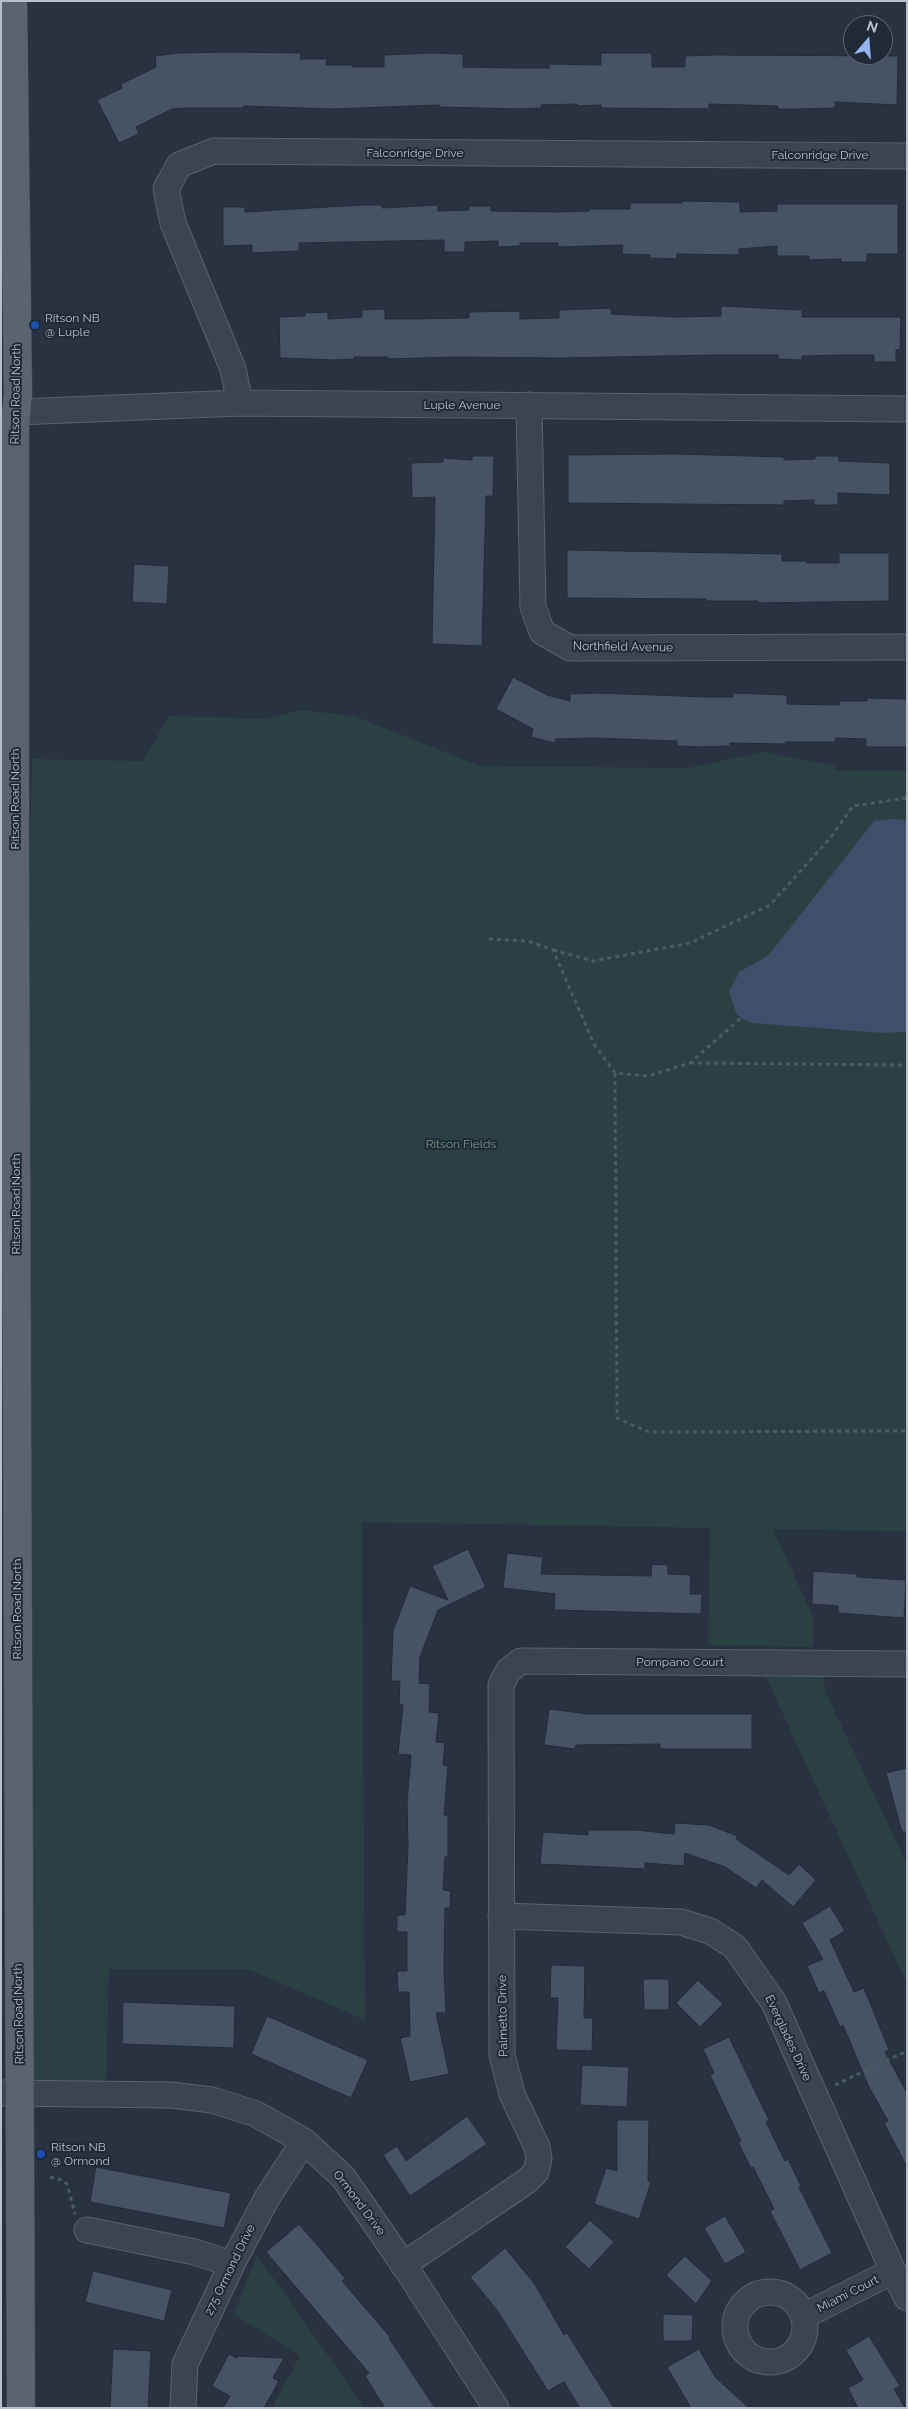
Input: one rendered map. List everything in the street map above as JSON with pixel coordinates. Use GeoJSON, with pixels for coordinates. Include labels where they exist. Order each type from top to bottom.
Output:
{"type":"FeatureCollection","features":[{"type":"Feature","properties":{"kind":"main road","name":"Ritson Road North"},"geometry":{"type":"LineString","coordinates":[[14,1],[8,182],[11,421],[9,1406],[11,2093],[20,2408]]}},
{"type":"Feature","properties":{"kind":"street","name":"Falconridge Drive"},"geometry":{"type":"LineString","coordinates":[[240,403],[233,369],[173,223],[166,189],[179,165],[214,151],[907,156]]}},
{"type":"Feature","properties":{"kind":"street","name":"Luple Avenue"},"geometry":{"type":"LineString","coordinates":[[11,421],[240,403],[907,409]]}},
{"type":"Feature","properties":{"kind":"street","name":"Northfield Avenue"},"geometry":{"type":"LineString","coordinates":[[529,405],[533,608],[542,632],[570,648],[907,647]]}},
{"type":"Feature","properties":{"kind":"street","name":"Pompano Court"},"geometry":{"type":"LineString","coordinates":[[501,1721],[501,1684],[508,1671],[521,1661],[907,1664]]}},
{"type":"Feature","properties":{"kind":"street","name":"Palmetto Drive"},"geometry":{"type":"LineString","coordinates":[[404,2265],[528,2181],[536,2172],[539,2158],[537,2146],[512,2094],[502,2055],[501,1721]]}},
{"type":"Feature","properties":{"kind":"street","name":"Everglades Drive"},"geometry":{"type":"LineString","coordinates":[[501,1916],[682,1922],[710,1931],[735,1947],[774,2003],[892,2271],[907,2298]]}},
{"type":"Feature","properties":{"kind":"street","name":"Ormond Drive"},"geometry":{"type":"LineString","coordinates":[[11,2093],[171,2095],[212,2100],[256,2114],[304,2141],[343,2178],[404,2265],[496,2408]]}},
{"type":"Feature","properties":{"kind":"street","name":"275 Ormond Drive"},"geometry":{"type":"LineString","coordinates":[[182,2408],[185,2364],[232,2264],[267,2198],[304,2141]]}},
{"type":"Feature","properties":{"kind":"street"},"geometry":{"type":"LineString","coordinates":[[87,2230],[195,2252],[232,2264]]}},
{"type":"Feature","properties":{"kind":"street","name":"Miami Court"},"geometry":{"type":"LineString","coordinates":[[804,2316],[892,2271]]}},
{"type":"Feature","properties":{"kind":"path"},"geometry":{"type":"LineString","coordinates":[[488,939],[528,941],[593,961],[690,944],[770,905],[831,837],[853,806],[907,798]]}},
{"type":"Feature","properties":{"kind":"path"},"geometry":{"type":"LineString","coordinates":[[553,950],[594,1044],[615,1073],[617,1418],[649,1432],[907,1431]]}},
{"type":"Feature","properties":{"kind":"path"},"geometry":{"type":"LineString","coordinates":[[690,1063],[740,1018]]}},
{"type":"Feature","properties":{"kind":"path"},"geometry":{"type":"LineString","coordinates":[[615,1073],[648,1076],[690,1063],[907,1065]]}},
{"type":"Feature","properties":{"kind":"path"},"geometry":{"type":"LineString","coordinates":[[814,2095],[907,2051]]}},
{"type":"Feature","properties":{"kind":"path"},"geometry":{"type":"LineString","coordinates":[[50,2177],[62,2180],[67,2184],[70,2190],[72,2209],[79,2224],[87,2230]]}},
{"type":"Feature","properties":{"kind":"green space","name":"Ritson Fields"},"geometry":{"type":"Polygon","coordinates":[[[301,710],[354,716],[480,766],[688,768],[764,752],[835,766],[835,770],[907,771],[907,1531],[773,1529],[813,1617],[813,1647],[708,1645],[710,1528],[362,1522],[365,2020],[248,1969],[109,1969],[106,2094],[20,2093],[17,1407],[32,759],[143,761],[169,716],[265,719],[301,710]]]}},
{"type":"Feature","properties":{"kind":"green space"},"geometry":{"type":"Polygon","coordinates":[[[764,1673],[824,1673],[825,1691],[907,1864],[907,1984],[764,1673]]]}},
{"type":"Feature","properties":{"kind":"green space"},"geometry":{"type":"Polygon","coordinates":[[[257,2255],[365,2408],[272,2408],[300,2356],[234,2314],[257,2255]]]}},
{"type":"Feature","properties":{"kind":"water"},"geometry":{"type":"Polygon","coordinates":[[[907,820],[907,1032],[882,1033],[753,1023],[741,1018],[736,1013],[729,992],[740,971],[768,956],[874,821],[907,820]]]}},
{"type":"Feature","properties":{"kind":"building"},"geometry":{"type":"Polygon","coordinates":[[[177,53],[301,53],[300,59],[327,59],[326,65],[352,65],[352,67],[384,67],[384,55],[463,54],[463,67],[513,68],[549,68],[549,64],[601,65],[601,53],[652,53],[652,67],[685,67],[685,56],[843,56],[843,65],[893,65],[893,56],[898,56],[897,105],[835,102],[835,108],[799,109],[778,109],[778,106],[709,104],[709,109],[601,108],[601,105],[577,106],[577,104],[541,105],[541,108],[521,109],[439,107],[439,105],[332,109],[244,106],[244,108],[187,108],[172,109],[136,127],[139,134],[119,143],[97,100],[122,88],[121,84],[156,67],[155,56],[177,53]]]}},
{"type":"Feature","properties":{"kind":"building"},"geometry":{"type":"Polygon","coordinates":[[[682,201],[740,202],[740,212],[777,211],[777,204],[898,204],[898,254],[867,254],[867,262],[841,262],[841,259],[809,260],[809,256],[777,256],[777,246],[739,249],[739,255],[677,254],[677,259],[650,258],[650,255],[622,254],[623,245],[558,247],[558,243],[520,243],[520,246],[498,247],[498,241],[465,242],[465,252],[444,252],[444,240],[299,243],[299,251],[252,253],[252,245],[223,246],[223,207],[245,207],[245,212],[360,205],[382,205],[382,208],[438,205],[438,211],[469,210],[469,206],[491,206],[491,211],[558,212],[589,211],[589,209],[630,209],[630,203],[682,203],[682,201]]]}},
{"type":"Feature","properties":{"kind":"building"},"geometry":{"type":"Polygon","coordinates":[[[721,306],[802,310],[802,317],[901,317],[900,349],[896,350],[896,362],[874,362],[874,355],[802,356],[802,360],[778,359],[778,355],[388,359],[388,357],[354,357],[355,359],[333,360],[280,358],[279,317],[305,316],[305,313],[328,312],[328,319],[362,317],[362,310],[385,309],[385,319],[409,319],[469,318],[469,312],[520,311],[520,319],[559,318],[559,310],[611,308],[611,314],[676,317],[721,316],[721,306]]]}},
{"type":"Feature","properties":{"kind":"building"},"geometry":{"type":"Polygon","coordinates":[[[677,454],[784,457],[784,460],[815,459],[815,456],[839,456],[839,461],[890,463],[890,495],[838,493],[838,505],[814,505],[814,500],[784,501],[784,505],[568,503],[568,455],[677,454]]]}},
{"type":"Feature","properties":{"kind":"building"},"geometry":{"type":"Polygon","coordinates":[[[472,456],[494,456],[493,496],[486,496],[482,646],[432,644],[435,497],[412,498],[411,463],[443,462],[443,458],[472,460],[472,456]]]}},
{"type":"Feature","properties":{"kind":"building"},"geometry":{"type":"Polygon","coordinates":[[[567,550],[782,554],[782,561],[807,561],[807,563],[839,563],[839,553],[889,553],[889,601],[758,603],[758,601],[706,601],[706,599],[567,598],[567,550]]]}},
{"type":"Feature","properties":{"kind":"building"},"geometry":{"type":"Polygon","coordinates":[[[134,564],[169,566],[167,604],[132,602],[134,564]]]}},
{"type":"Feature","properties":{"kind":"building"},"geometry":{"type":"Polygon","coordinates":[[[513,677],[547,695],[570,701],[570,694],[597,693],[706,697],[733,697],[733,693],[787,695],[787,704],[839,705],[839,701],[867,701],[867,698],[907,699],[907,747],[866,747],[866,739],[836,738],[835,742],[786,742],[786,744],[730,743],[730,746],[702,747],[677,746],[677,741],[594,738],[556,739],[555,743],[531,737],[533,729],[496,709],[513,677]]]}},
{"type":"Feature","properties":{"kind":"building"},"geometry":{"type":"Polygon","coordinates":[[[468,1549],[486,1587],[438,1610],[420,1657],[419,1683],[430,1684],[429,1712],[439,1713],[436,1742],[445,1743],[443,1765],[448,1766],[444,1815],[448,1815],[448,1857],[445,1857],[443,1890],[451,1891],[450,1908],[445,1908],[444,1970],[446,2013],[436,2013],[449,2074],[410,2082],[400,2038],[410,2036],[409,1992],[398,1992],[397,1971],[407,1971],[407,1932],[397,1932],[397,1915],[405,1915],[408,1847],[407,1803],[411,1755],[398,1754],[403,1705],[399,1705],[400,1681],[391,1681],[393,1631],[410,1586],[448,1600],[432,1566],[468,1549]]]}},
{"type":"Feature","properties":{"kind":"building"},"geometry":{"type":"Polygon","coordinates":[[[507,1553],[543,1557],[541,1574],[651,1576],[652,1564],[668,1565],[668,1574],[691,1575],[690,1594],[702,1594],[701,1614],[554,1610],[555,1594],[503,1588],[507,1553]]]}},
{"type":"Feature","properties":{"kind":"building"},"geometry":{"type":"Polygon","coordinates":[[[813,1571],[857,1574],[857,1577],[906,1580],[904,1618],[838,1613],[838,1606],[812,1604],[813,1571]]]}},
{"type":"Feature","properties":{"kind":"building"},"geometry":{"type":"Polygon","coordinates":[[[549,1709],[588,1714],[752,1714],[752,1749],[660,1749],[660,1744],[576,1745],[575,1749],[544,1745],[549,1709]]]}},
{"type":"Feature","properties":{"kind":"building"},"geometry":{"type":"Polygon","coordinates":[[[907,1768],[907,1832],[902,1832],[886,1773],[907,1768]]]}},
{"type":"Feature","properties":{"kind":"building"},"geometry":{"type":"Polygon","coordinates":[[[675,1823],[709,1825],[737,1836],[736,1839],[789,1875],[799,1864],[816,1880],[793,1907],[762,1880],[756,1888],[725,1867],[685,1853],[684,1866],[645,1863],[645,1869],[540,1864],[543,1832],[588,1835],[588,1830],[635,1830],[674,1834],[675,1823]]]}},
{"type":"Feature","properties":{"kind":"building"},"geometry":{"type":"Polygon","coordinates":[[[830,1906],[845,1931],[830,1940],[854,1992],[864,1988],[889,2050],[885,2052],[907,2093],[907,2167],[884,2123],[888,2121],[868,2085],[843,2025],[840,2027],[824,1991],[819,1993],[807,1966],[823,1959],[802,1923],[830,1906]]]}},
{"type":"Feature","properties":{"kind":"building"},"geometry":{"type":"Polygon","coordinates":[[[551,1965],[585,1966],[584,2018],[593,2018],[592,2051],[556,2050],[558,1998],[550,1998],[551,1965]]]}},
{"type":"Feature","properties":{"kind":"building"},"geometry":{"type":"Polygon","coordinates":[[[643,1979],[669,1979],[669,2010],[644,2010],[643,1979]]]}},
{"type":"Feature","properties":{"kind":"building"},"geometry":{"type":"Polygon","coordinates":[[[698,1980],[723,2004],[700,2027],[676,2003],[698,1980]]]}},
{"type":"Feature","properties":{"kind":"building"},"geometry":{"type":"Polygon","coordinates":[[[123,2002],[235,2006],[234,2048],[122,2044],[123,2002]]]}},
{"type":"Feature","properties":{"kind":"building"},"geometry":{"type":"Polygon","coordinates":[[[267,2016],[368,2060],[351,2098],[251,2054],[267,2016]]]}},
{"type":"Feature","properties":{"kind":"building"},"geometry":{"type":"Polygon","coordinates":[[[729,2037],[769,2120],[766,2122],[785,2161],[788,2159],[801,2186],[799,2187],[832,2253],[800,2270],[770,2211],[774,2209],[738,2142],[741,2141],[710,2075],[714,2073],[703,2049],[729,2037]]]}},
{"type":"Feature","properties":{"kind":"building"},"geometry":{"type":"Polygon","coordinates":[[[582,2065],[629,2067],[627,2107],[580,2105],[582,2065]]]}},
{"type":"Feature","properties":{"kind":"building"},"geometry":{"type":"Polygon","coordinates":[[[467,2116],[487,2144],[410,2196],[383,2155],[397,2146],[406,2161],[467,2116]]]}},
{"type":"Feature","properties":{"kind":"building"},"geometry":{"type":"Polygon","coordinates":[[[617,2120],[649,2120],[648,2181],[651,2182],[639,2219],[594,2204],[606,2168],[617,2171],[617,2120]]]}},
{"type":"Feature","properties":{"kind":"building"},"geometry":{"type":"Polygon","coordinates":[[[96,2167],[231,2193],[224,2228],[90,2202],[96,2167]]]}},
{"type":"Feature","properties":{"kind":"building"},"geometry":{"type":"Polygon","coordinates":[[[725,2216],[746,2252],[725,2264],[704,2228],[725,2216]]]}},
{"type":"Feature","properties":{"kind":"building"},"geometry":{"type":"Polygon","coordinates":[[[590,2220],[614,2242],[589,2269],[565,2247],[590,2220]]]}},
{"type":"Feature","properties":{"kind":"building"},"geometry":{"type":"Polygon","coordinates":[[[299,2224],[345,2278],[342,2281],[390,2337],[435,2408],[385,2408],[365,2376],[369,2373],[266,2252],[299,2224]]]}},
{"type":"Feature","properties":{"kind":"building"},"geometry":{"type":"Polygon","coordinates":[[[505,2248],[534,2283],[564,2335],[567,2333],[614,2408],[580,2408],[564,2382],[548,2391],[497,2310],[470,2277],[505,2248]]]}},
{"type":"Feature","properties":{"kind":"building"},"geometry":{"type":"Polygon","coordinates":[[[685,2256],[712,2281],[696,2304],[666,2275],[685,2256]]]}},
{"type":"Feature","properties":{"kind":"building"},"geometry":{"type":"Polygon","coordinates":[[[93,2271],[172,2290],[164,2321],[85,2302],[93,2271]]]}},
{"type":"Feature","properties":{"kind":"building"},"geometry":{"type":"Polygon","coordinates":[[[663,2314],[693,2315],[692,2341],[663,2341],[663,2314]]]}},
{"type":"Feature","properties":{"kind":"building"},"geometry":{"type":"Polygon","coordinates":[[[869,2336],[900,2386],[894,2389],[905,2408],[858,2408],[848,2388],[863,2380],[846,2350],[869,2336]]]}},
{"type":"Feature","properties":{"kind":"building"},"geometry":{"type":"Polygon","coordinates":[[[113,2349],[151,2351],[148,2408],[110,2408],[113,2349]]]}},
{"type":"Feature","properties":{"kind":"building"},"geometry":{"type":"Polygon","coordinates":[[[699,2349],[715,2377],[749,2408],[691,2408],[667,2367],[699,2349]]]}},
{"type":"Feature","properties":{"kind":"building"},"geometry":{"type":"Polygon","coordinates":[[[229,2354],[237,2358],[238,2356],[284,2358],[273,2378],[279,2381],[264,2408],[223,2408],[230,2396],[212,2386],[229,2354]]]}},
{"type":"Feature","properties":{"kind":"place","name":"Ritson NB @ Luple"},"geometry":{"type":"Point","coordinates":[35,325]}},
{"type":"Feature","properties":{"kind":"place","name":"Ritson NB @ Ormond"},"geometry":{"type":"Point","coordinates":[41,2154]}}]}
